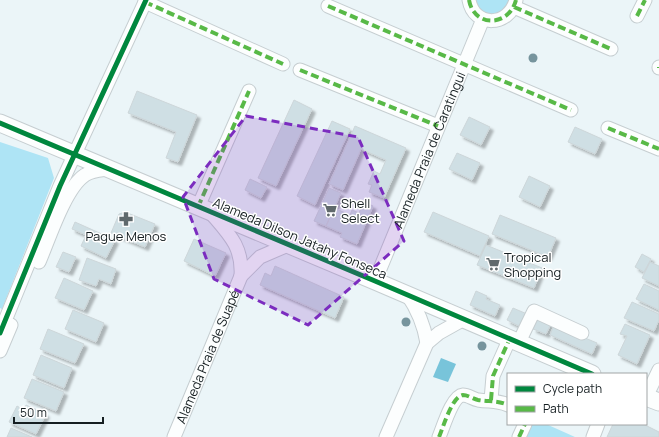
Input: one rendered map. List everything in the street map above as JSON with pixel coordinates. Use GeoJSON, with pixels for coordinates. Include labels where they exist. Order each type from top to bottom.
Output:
{"type":"FeatureCollection","features":[{"type":"Feature","properties":{"kind":"main road","name":"Alameda Dilson Jatahy Fonseca"},"geometry":{"type":"LineString","coordinates":[[0,123],[407,294],[590,373]]}},
{"type":"Feature","properties":{"kind":"main road"},"geometry":{"type":"LineString","coordinates":[[647,397],[659,402]]}},
{"type":"Feature","properties":{"kind":"street"},"geometry":{"type":"LineString","coordinates":[[469,0],[472,9],[483,19],[497,20],[504,18],[515,4],[611,49]]}},
{"type":"Feature","properties":{"kind":"street"},"geometry":{"type":"LineString","coordinates":[[637,16],[645,0]]}},
{"type":"Feature","properties":{"kind":"street"},"geometry":{"type":"LineString","coordinates":[[0,333],[60,186],[146,1],[283,64]]}},
{"type":"Feature","properties":{"kind":"street"},"geometry":{"type":"LineString","coordinates":[[328,6],[571,110]]}},
{"type":"Feature","properties":{"kind":"street","name":"Alameda Praia de Caratingui"},"geometry":{"type":"LineString","coordinates":[[375,281],[483,19]]}},
{"type":"Feature","properties":{"kind":"street"},"geometry":{"type":"LineString","coordinates":[[300,70],[438,126]]}},
{"type":"Feature","properties":{"kind":"street"},"geometry":{"type":"LineString","coordinates":[[204,210],[248,91]]}},
{"type":"Feature","properties":{"kind":"street"},"geometry":{"type":"LineString","coordinates":[[608,128],[659,149]]}},
{"type":"Feature","properties":{"kind":"street"},"geometry":{"type":"LineString","coordinates":[[0,351],[72,186],[86,174],[108,169]]}},
{"type":"Feature","properties":{"kind":"street","name":"Alameda Praia de Suapé"},"geometry":{"type":"LineString","coordinates":[[174,437],[241,276],[242,264],[239,251],[233,238],[204,210]]}},
{"type":"Feature","properties":{"kind":"street","name":"Alameda Praia de Suapé"},"geometry":{"type":"LineString","coordinates":[[241,276],[260,257],[288,245]]}},
{"type":"Feature","properties":{"kind":"street"},"geometry":{"type":"LineString","coordinates":[[407,294],[417,308],[424,325],[427,343]]}},
{"type":"Feature","properties":{"kind":"street"},"geometry":{"type":"LineString","coordinates":[[491,400],[493,376],[514,340],[534,311],[582,333]]}},
{"type":"Feature","properties":{"kind":"street"},"geometry":{"type":"LineString","coordinates":[[386,437],[427,343],[439,333],[464,319]]}},
{"type":"Feature","properties":{"kind":"street"},"geometry":{"type":"LineString","coordinates":[[647,395],[659,370]]}},
{"type":"Feature","properties":{"kind":"street"},"geometry":{"type":"LineString","coordinates":[[439,437],[452,405],[459,396],[463,395],[479,400],[491,400],[507,405]]}},
{"type":"Feature","properties":{"kind":"street"},"geometry":{"type":"LineString","coordinates":[[519,437],[525,425]]}},
{"type":"Feature","properties":{"kind":"street"},"geometry":{"type":"LineString","coordinates":[[593,437],[598,425]]}},
{"type":"Feature","properties":{"kind":"highlighted area"},"geometry":{"type":"Polygon","coordinates":[[[246,116],[358,137],[404,241],[308,325],[214,279],[183,197],[246,116]]]}},
{"type":"Feature","properties":{"kind":"shaded area"},"geometry":{"type":"Polygon","coordinates":[[[476,0],[510,0],[503,11],[490,14],[479,8],[476,0]]]}},
{"type":"Feature","properties":{"kind":"shaded area"},"geometry":{"type":"Polygon","coordinates":[[[0,142],[48,158],[54,178],[2,309],[0,308],[0,142]]]}},
{"type":"Feature","properties":{"kind":"shaded area"},"geometry":{"type":"Polygon","coordinates":[[[441,358],[456,364],[448,382],[433,377],[441,358]]]}},
{"type":"Feature","properties":{"kind":"shaded area"},"geometry":{"type":"Polygon","coordinates":[[[531,425],[548,425],[575,437],[525,437],[531,425]]]}},
{"type":"Feature","properties":{"kind":"building"},"geometry":{"type":"Polygon","coordinates":[[[137,91],[197,115],[178,162],[166,158],[176,132],[128,113],[137,91]]]}},
{"type":"Feature","properties":{"kind":"building"},"geometry":{"type":"Polygon","coordinates":[[[294,100],[312,109],[276,186],[258,178],[294,100]]]}},
{"type":"Feature","properties":{"kind":"building"},"geometry":{"type":"Polygon","coordinates":[[[469,117],[490,127],[481,145],[460,135],[469,117]]]}},
{"type":"Feature","properties":{"kind":"building"},"geometry":{"type":"Polygon","coordinates":[[[332,121],[350,129],[315,205],[297,196],[332,121]]]}},
{"type":"Feature","properties":{"kind":"building"},"geometry":{"type":"Polygon","coordinates":[[[355,126],[406,148],[384,198],[369,192],[372,185],[368,184],[374,171],[380,174],[386,160],[361,149],[343,190],[329,184],[355,126]]]}},
{"type":"Feature","properties":{"kind":"building"},"geometry":{"type":"Polygon","coordinates":[[[575,127],[602,139],[595,154],[568,142],[575,127]]]}},
{"type":"Feature","properties":{"kind":"building"},"geometry":{"type":"Polygon","coordinates":[[[457,153],[480,163],[472,180],[449,169],[457,153]]]}},
{"type":"Feature","properties":{"kind":"building"},"geometry":{"type":"Polygon","coordinates":[[[529,176],[550,186],[540,207],[519,197],[529,176]]]}},
{"type":"Feature","properties":{"kind":"building"},"geometry":{"type":"Polygon","coordinates":[[[250,179],[267,187],[261,198],[245,190],[250,179]]]}},
{"type":"Feature","properties":{"kind":"building"},"geometry":{"type":"Polygon","coordinates":[[[329,188],[341,193],[326,226],[314,221],[329,188]]]}},
{"type":"Feature","properties":{"kind":"building"},"geometry":{"type":"Polygon","coordinates":[[[364,202],[373,206],[357,244],[340,237],[342,233],[326,226],[334,208],[350,215],[352,210],[359,213],[364,202]]]}},
{"type":"Feature","properties":{"kind":"building"},"geometry":{"type":"Polygon","coordinates":[[[125,212],[155,224],[145,247],[111,233],[119,214],[125,212]]]}},
{"type":"Feature","properties":{"kind":"building"},"geometry":{"type":"Polygon","coordinates":[[[433,212],[489,236],[480,256],[424,232],[433,212]]]}},
{"type":"Feature","properties":{"kind":"building"},"geometry":{"type":"Polygon","coordinates":[[[500,215],[556,238],[548,257],[492,234],[500,215]]]}},
{"type":"Feature","properties":{"kind":"building"},"geometry":{"type":"Polygon","coordinates":[[[75,222],[115,240],[106,258],[81,246],[86,235],[72,229],[75,222]]]}},
{"type":"Feature","properties":{"kind":"building"},"geometry":{"type":"Polygon","coordinates":[[[194,239],[226,253],[215,276],[184,261],[194,239]]]}},
{"type":"Feature","properties":{"kind":"building"},"geometry":{"type":"Polygon","coordinates":[[[486,245],[542,268],[534,288],[477,265],[486,245]]]}},
{"type":"Feature","properties":{"kind":"building"},"geometry":{"type":"Polygon","coordinates":[[[63,252],[76,257],[69,272],[56,267],[63,252]]]}},
{"type":"Feature","properties":{"kind":"building"},"geometry":{"type":"Polygon","coordinates":[[[642,254],[651,259],[644,272],[635,267],[642,254]]]}},
{"type":"Feature","properties":{"kind":"building"},"geometry":{"type":"Polygon","coordinates":[[[87,258],[116,269],[111,284],[99,279],[96,286],[79,280],[87,258]]]}},
{"type":"Feature","properties":{"kind":"building"},"geometry":{"type":"Polygon","coordinates":[[[650,262],[659,266],[659,286],[642,278],[650,262]]]}},
{"type":"Feature","properties":{"kind":"building"},"geometry":{"type":"Polygon","coordinates":[[[275,266],[344,297],[335,318],[260,285],[265,273],[271,276],[275,266]]]}},
{"type":"Feature","properties":{"kind":"building"},"geometry":{"type":"Polygon","coordinates":[[[64,278],[93,291],[84,310],[55,298],[64,278]]]}},
{"type":"Feature","properties":{"kind":"building"},"geometry":{"type":"Polygon","coordinates":[[[644,284],[659,291],[659,310],[636,299],[644,284]]]}},
{"type":"Feature","properties":{"kind":"building"},"geometry":{"type":"Polygon","coordinates":[[[476,291],[487,296],[486,299],[500,305],[495,316],[470,305],[476,291]]]}},
{"type":"Feature","properties":{"kind":"building"},"geometry":{"type":"Polygon","coordinates":[[[632,302],[659,314],[659,320],[654,331],[624,318],[632,302]]]}},
{"type":"Feature","properties":{"kind":"building"},"geometry":{"type":"Polygon","coordinates":[[[513,308],[527,314],[521,327],[507,320],[513,308]]]}},
{"type":"Feature","properties":{"kind":"building"},"geometry":{"type":"Polygon","coordinates":[[[73,310],[104,323],[96,342],[65,329],[73,310]]]}},
{"type":"Feature","properties":{"kind":"building"},"geometry":{"type":"Polygon","coordinates":[[[537,318],[551,324],[546,334],[533,329],[537,318]]]}},
{"type":"Feature","properties":{"kind":"building"},"geometry":{"type":"Polygon","coordinates":[[[625,324],[650,335],[637,364],[618,355],[627,336],[620,334],[625,324]]]}},
{"type":"Feature","properties":{"kind":"building"},"geometry":{"type":"Polygon","coordinates":[[[554,325],[597,343],[592,354],[550,335],[554,325]]]}},
{"type":"Feature","properties":{"kind":"building"},"geometry":{"type":"Polygon","coordinates":[[[48,329],[84,344],[75,363],[40,349],[48,329]]]}},
{"type":"Feature","properties":{"kind":"building"},"geometry":{"type":"Polygon","coordinates":[[[41,355],[72,368],[64,388],[33,375],[41,355]]]}},
{"type":"Feature","properties":{"kind":"building"},"geometry":{"type":"Polygon","coordinates":[[[32,379],[64,392],[56,411],[24,398],[32,379]]]}},
{"type":"Feature","properties":{"kind":"building"},"geometry":{"type":"Polygon","coordinates":[[[26,405],[46,414],[36,434],[9,422],[17,406],[24,410],[26,405]]]}},
{"type":"Feature","properties":{"kind":"building"},"geometry":{"type":"Polygon","coordinates":[[[613,425],[645,425],[659,432],[659,437],[607,437],[613,425]]]}},
{"type":"Feature","properties":{"kind":"building"},"geometry":{"type":"Polygon","coordinates":[[[11,428],[32,437],[7,437],[11,428]]]}},
{"type":"Feature","properties":{"kind":"marked path"},"geometry":{"type":"LineString","coordinates":[[469,0],[472,9],[477,16],[492,21],[506,15],[512,9],[516,0]]}},
{"type":"Feature","properties":{"kind":"marked path"},"geometry":{"type":"LineString","coordinates":[[637,16],[645,0]]}},
{"type":"Feature","properties":{"kind":"marked path"},"geometry":{"type":"LineString","coordinates":[[145,2],[283,64]]}},
{"type":"Feature","properties":{"kind":"marked path"},"geometry":{"type":"LineString","coordinates":[[328,6],[571,110]]}},
{"type":"Feature","properties":{"kind":"marked path"},"geometry":{"type":"LineString","coordinates":[[514,7],[611,49]]}},
{"type":"Feature","properties":{"kind":"marked path"},"geometry":{"type":"LineString","coordinates":[[300,70],[438,126]]}},
{"type":"Feature","properties":{"kind":"marked path"},"geometry":{"type":"LineString","coordinates":[[198,207],[249,91]]}},
{"type":"Feature","properties":{"kind":"marked path"},"geometry":{"type":"LineString","coordinates":[[608,128],[659,149]]}},
{"type":"Feature","properties":{"kind":"marked path"},"geometry":{"type":"LineString","coordinates":[[491,400],[493,376],[510,338]]}},
{"type":"Feature","properties":{"kind":"marked path"},"geometry":{"type":"LineString","coordinates":[[439,437],[452,406],[455,401],[463,395],[478,400],[507,404]]}},
{"type":"Feature","properties":{"kind":"marked path"},"geometry":{"type":"LineString","coordinates":[[519,437],[525,425]]}},
{"type":"Feature","properties":{"kind":"cycle path"},"geometry":{"type":"LineString","coordinates":[[0,333],[60,186],[146,0]]}},
{"type":"Feature","properties":{"kind":"cycle path"},"geometry":{"type":"LineString","coordinates":[[0,123],[590,373]]}},
{"type":"Feature","properties":{"kind":"place","name":"Shell Select"},"geometry":{"type":"Point","coordinates":[330,210]}},
{"type":"Feature","properties":{"kind":"place","name":"Pague Menos"},"geometry":{"type":"Point","coordinates":[126,219]}},
{"type":"Feature","properties":{"kind":"place","name":"Tropical Shopping"},"geometry":{"type":"Point","coordinates":[493,264]}}]}
